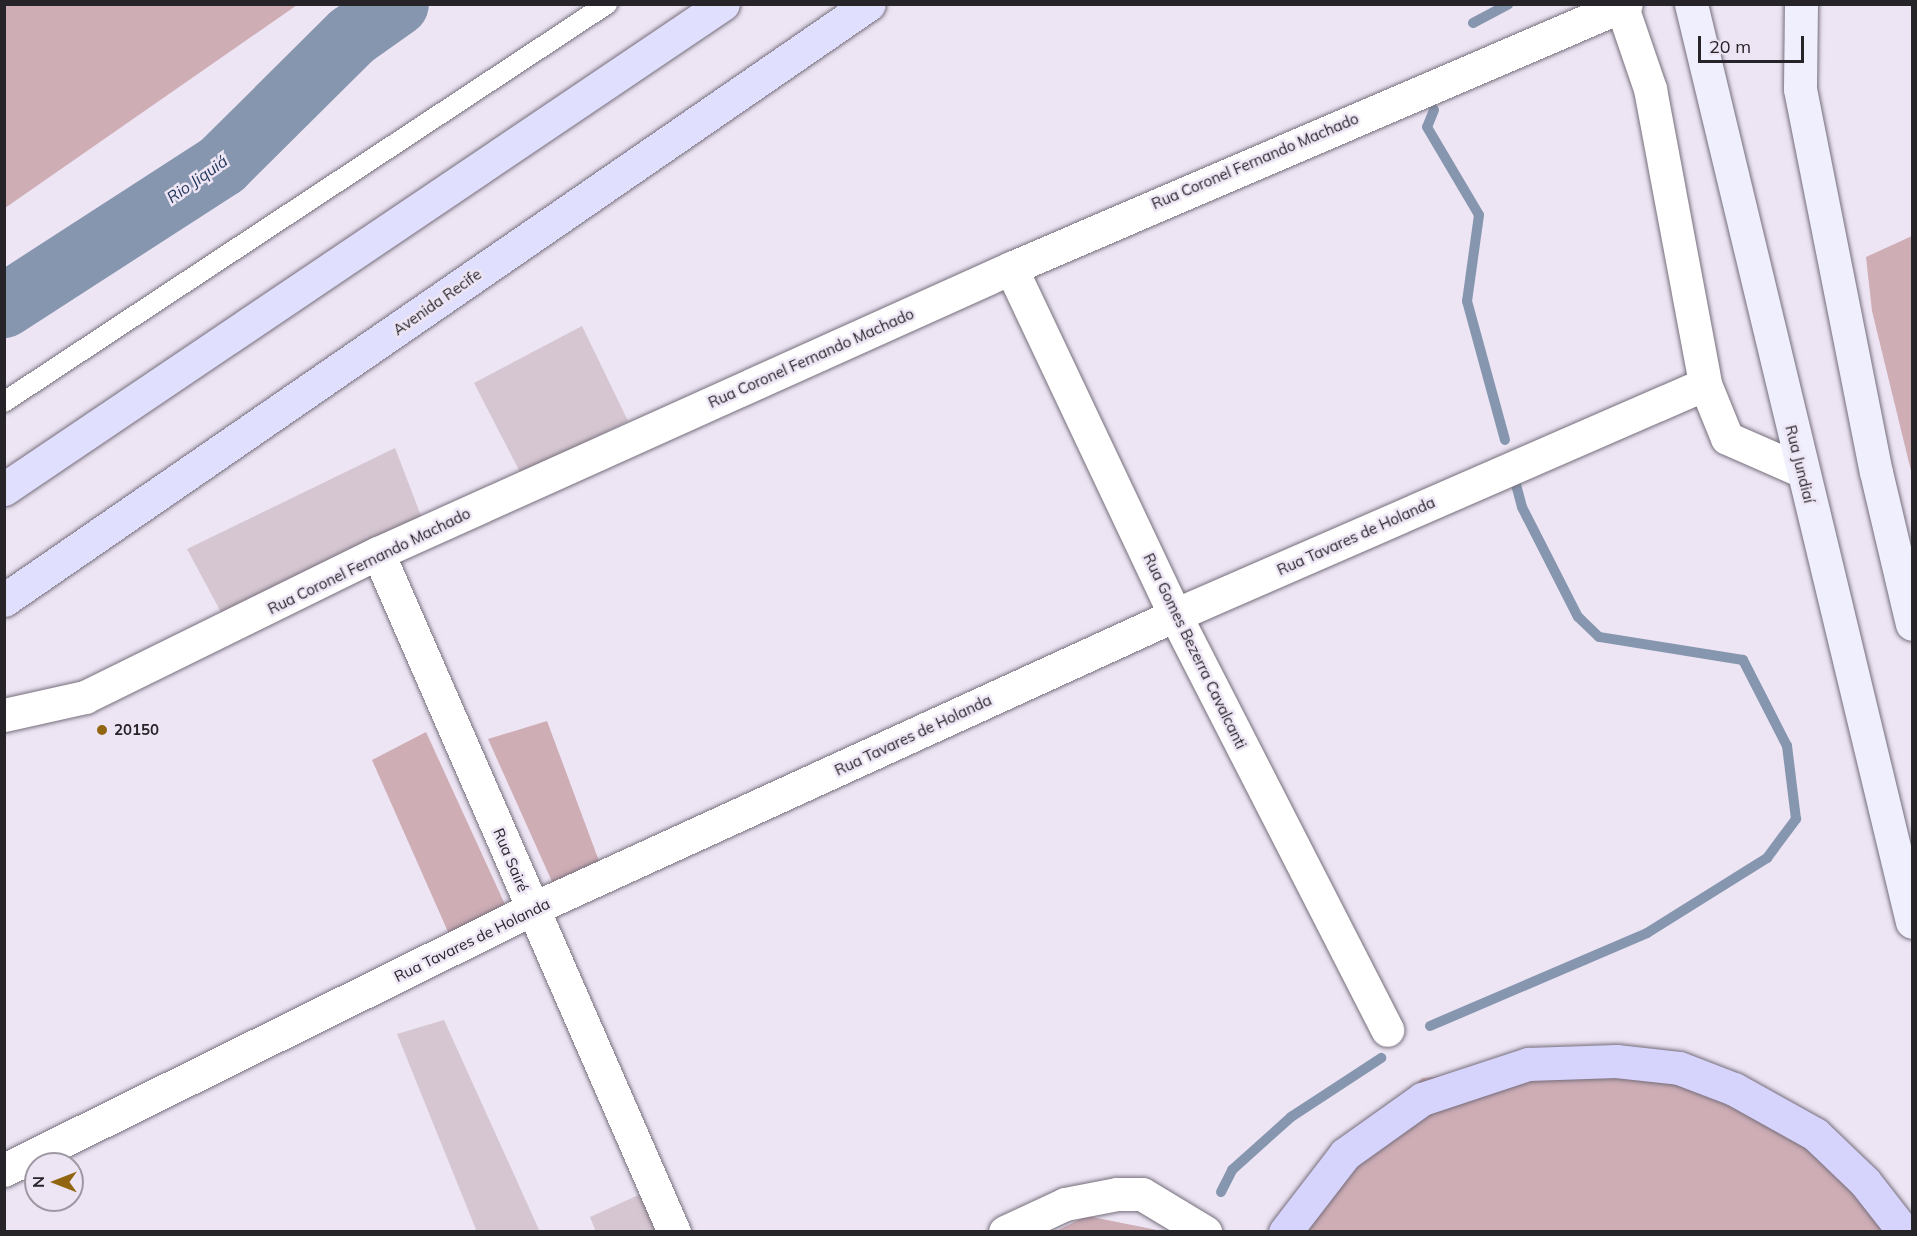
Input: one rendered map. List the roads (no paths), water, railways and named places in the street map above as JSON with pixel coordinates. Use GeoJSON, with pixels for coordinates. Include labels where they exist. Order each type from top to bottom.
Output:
{"type":"FeatureCollection","features":[{"type":"Feature","properties":{"kind":"highway"},"geometry":{"type":"LineString","coordinates":[[1286,1232],[1345,1154],[1422,1099],[1528,1064],[1616,1061],[1679,1068],[1734,1089],[1815,1134],[1865,1182],[1904,1232]]}},
{"type":"Feature","properties":{"kind":"main road"},"geometry":{"type":"LineString","coordinates":[[4,489],[723,4]]}},
{"type":"Feature","properties":{"kind":"main road","name":"Avenida Recife"},"geometry":{"type":"LineString","coordinates":[[4,600],[869,4]]}},
{"type":"Feature","properties":{"kind":"main road","name":"Rua Jundiaí"},"geometry":{"type":"LineString","coordinates":[[1691,4],[1702,61],[1912,922]]}},
{"type":"Feature","properties":{"kind":"main road"},"geometry":{"type":"LineString","coordinates":[[1801,4],[1800,89],[1876,472],[1912,624]]}},
{"type":"Feature","properties":{"kind":"street","name":"Rua Coronel Fernando Machado"},"geometry":{"type":"LineString","coordinates":[[4,715],[85,698],[378,553],[1011,268],[1624,6],[1650,89],[1705,384]]}},
{"type":"Feature","properties":{"kind":"street","name":"Rua Gomes Bezerra Cavalcanti"},"geometry":{"type":"LineString","coordinates":[[1011,268],[1175,615],[1387,1030]]}},
{"type":"Feature","properties":{"kind":"street"},"geometry":{"type":"LineString","coordinates":[[1705,384],[1727,438],[1802,471]]}},
{"type":"Feature","properties":{"kind":"street","name":"Rua Tavares de Holanda"},"geometry":{"type":"LineString","coordinates":[[4,1170],[532,909],[1175,615],[1705,384]]}},
{"type":"Feature","properties":{"kind":"street","name":"Rua Sairé"},"geometry":{"type":"LineString","coordinates":[[378,553],[674,1232]]}},
{"type":"Feature","properties":{"kind":"street"},"geometry":{"type":"LineString","coordinates":[[1005,1232],[1065,1204],[1117,1194],[1142,1194],[1205,1232]]}},
{"type":"Feature","properties":{"kind":"lane"},"geometry":{"type":"LineString","coordinates":[[4,402],[607,4]]}},
{"type":"Feature","properties":{"kind":"waterway","name":"Rio Jiquiá"},"geometry":{"type":"LineString","coordinates":[[4,306],[222,165],[352,36],[397,4]]}},
{"type":"Feature","properties":{"kind":"waterway"},"geometry":{"type":"LineString","coordinates":[[1473,23],[1508,4]]}},
{"type":"Feature","properties":{"kind":"waterway"},"geometry":{"type":"LineString","coordinates":[[1434,110],[1427,127],[1479,215],[1467,301],[1505,440]]}},
{"type":"Feature","properties":{"kind":"waterway"},"geometry":{"type":"LineString","coordinates":[[1430,1026],[1647,933],[1767,858],[1796,819],[1787,746],[1743,660],[1599,637],[1578,617],[1522,507],[1514,478]]}},
{"type":"Feature","properties":{"kind":"waterway"},"geometry":{"type":"LineString","coordinates":[[1221,1192],[1232,1170],[1291,1117],[1381,1058]]}},
{"type":"Feature","properties":{"kind":"place","name":"20150"},"geometry":{"type":"Point","coordinates":[102,730]}}]}
